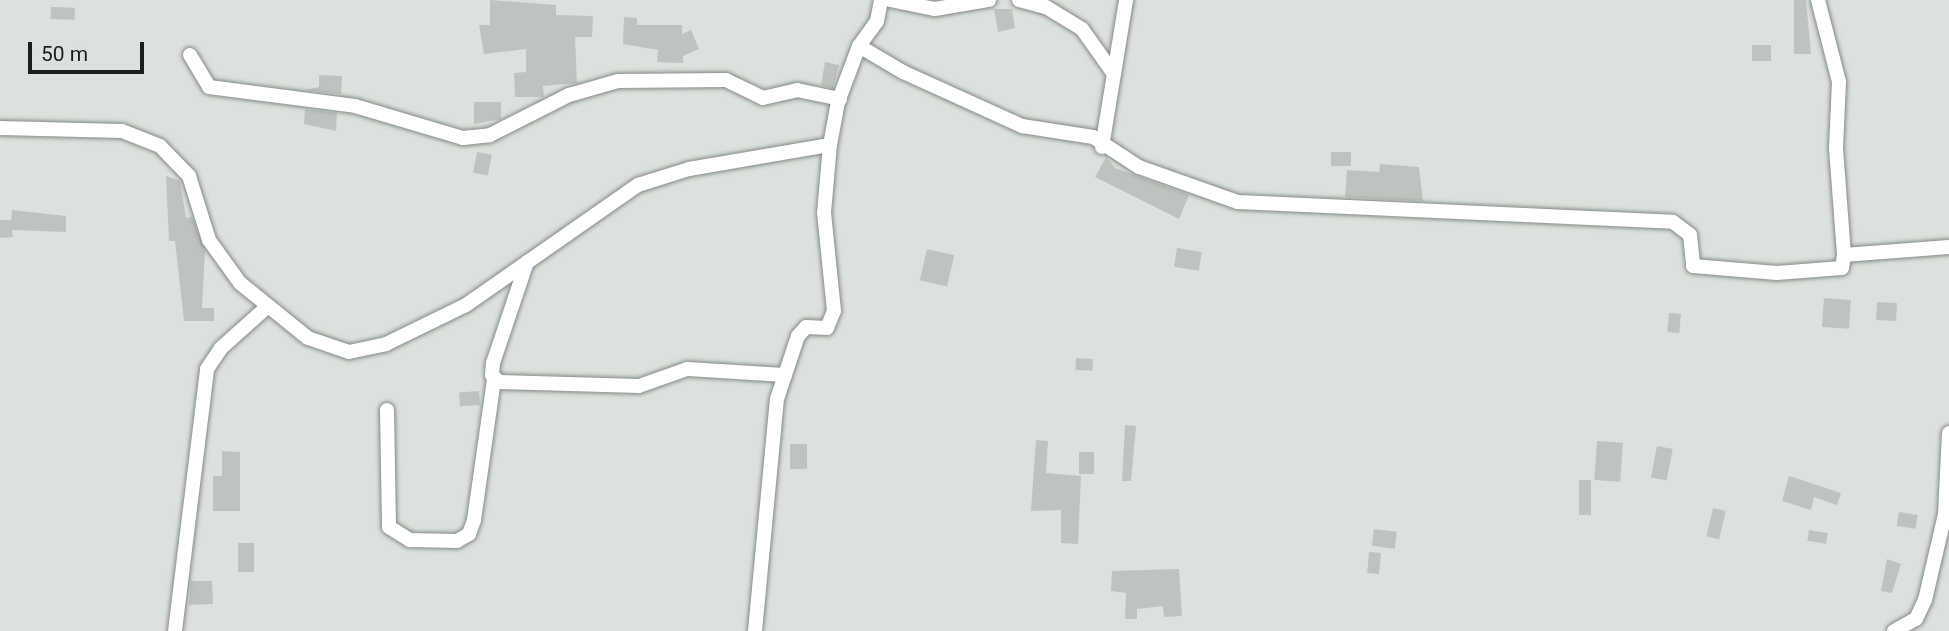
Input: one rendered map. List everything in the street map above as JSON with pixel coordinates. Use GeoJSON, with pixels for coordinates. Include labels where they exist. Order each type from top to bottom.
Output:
{"type":"FeatureCollection","features":[{"type":"Feature","properties":{"kind":"street"},"geometry":{"type":"LineString","coordinates":[[755,631],[777,399],[798,336],[806,327],[827,328],[834,311],[824,213],[832,123],[859,46],[877,21],[881,0]]}},
{"type":"Feature","properties":{"kind":"street"},"geometry":{"type":"LineString","coordinates":[[890,0],[935,9],[989,0]]}},
{"type":"Feature","properties":{"kind":"street"},"geometry":{"type":"LineString","coordinates":[[1019,0],[1046,7],[1092,37],[1114,78]]}},
{"type":"Feature","properties":{"kind":"street"},"geometry":{"type":"LineString","coordinates":[[1102,147],[1126,0]]}},
{"type":"Feature","properties":{"kind":"street"},"geometry":{"type":"LineString","coordinates":[[859,46],[954,97],[1022,126],[1093,137],[1102,147],[1139,167],[1238,202],[1673,222],[1690,235],[1693,266],[1819,272],[1842,268],[1844,254],[1836,148],[1839,82],[1818,0]]}},
{"type":"Feature","properties":{"kind":"street"},"geometry":{"type":"LineString","coordinates":[[190,55],[209,87],[355,106],[463,138],[489,135],[569,95],[618,81],[726,80],[763,98],[797,90],[839,101]]}},
{"type":"Feature","properties":{"kind":"street"},"geometry":{"type":"LineString","coordinates":[[0,128],[122,131],[160,146],[189,176],[221,261],[267,307],[329,348],[368,351],[466,305],[638,185],[689,169],[830,145]]}},
{"type":"Feature","properties":{"kind":"street"},"geometry":{"type":"LineString","coordinates":[[1844,254],[1949,247]]}},
{"type":"Feature","properties":{"kind":"street"},"geometry":{"type":"LineString","coordinates":[[387,410],[389,527],[410,540],[457,541],[469,534],[474,520],[494,379],[493,363],[527,262]]}},
{"type":"Feature","properties":{"kind":"street"},"geometry":{"type":"LineString","coordinates":[[175,631],[207,369],[220,348],[267,307]]}},
{"type":"Feature","properties":{"kind":"street"},"geometry":{"type":"LineString","coordinates":[[494,379],[639,386],[687,369],[785,375]]}},
{"type":"Feature","properties":{"kind":"street"},"geometry":{"type":"LineString","coordinates":[[1894,631],[1916,619],[1923,607],[1945,514],[1949,433]]}},
{"type":"Feature","properties":{"kind":"building"},"geometry":{"type":"Polygon","coordinates":[[[490,0],[556,5],[556,15],[593,16],[592,37],[575,37],[577,83],[543,86],[544,97],[515,97],[514,73],[526,72],[526,49],[484,54],[479,25],[490,25],[490,0]]]}},
{"type":"Feature","properties":{"kind":"building"},"geometry":{"type":"Polygon","coordinates":[[[1794,0],[1806,0],[1811,54],[1794,54],[1794,0]]]}},
{"type":"Feature","properties":{"kind":"building"},"geometry":{"type":"Polygon","coordinates":[[[51,7],[75,8],[75,20],[51,19],[51,7]]]}},
{"type":"Feature","properties":{"kind":"building"},"geometry":{"type":"Polygon","coordinates":[[[994,9],[1012,9],[1015,28],[998,32],[994,9]]]}},
{"type":"Feature","properties":{"kind":"building"},"geometry":{"type":"Polygon","coordinates":[[[624,17],[637,18],[637,25],[682,25],[682,34],[691,30],[699,49],[683,56],[683,63],[657,62],[658,50],[623,44],[624,17]]]}},
{"type":"Feature","properties":{"kind":"building"},"geometry":{"type":"Polygon","coordinates":[[[1752,45],[1771,45],[1771,61],[1752,61],[1752,45]]]}},
{"type":"Feature","properties":{"kind":"building"},"geometry":{"type":"Polygon","coordinates":[[[825,62],[839,65],[833,88],[821,85],[825,62]]]}},
{"type":"Feature","properties":{"kind":"building"},"geometry":{"type":"Polygon","coordinates":[[[319,75],[342,76],[341,94],[306,90],[319,87],[319,75]]]}},
{"type":"Feature","properties":{"kind":"building"},"geometry":{"type":"Polygon","coordinates":[[[474,102],[501,102],[501,119],[474,124],[474,102]]]}},
{"type":"Feature","properties":{"kind":"building"},"geometry":{"type":"Polygon","coordinates":[[[305,109],[337,113],[336,131],[304,124],[305,109]]]}},
{"type":"Feature","properties":{"kind":"building"},"geometry":{"type":"Polygon","coordinates":[[[477,152],[492,155],[488,175],[473,173],[477,152]]]}},
{"type":"Feature","properties":{"kind":"building"},"geometry":{"type":"Polygon","coordinates":[[[1331,152],[1351,152],[1351,166],[1331,166],[1331,152]]]}},
{"type":"Feature","properties":{"kind":"building"},"geometry":{"type":"Polygon","coordinates":[[[1106,157],[1115,168],[1189,195],[1179,219],[1095,177],[1106,157]]]}},
{"type":"Feature","properties":{"kind":"building"},"geometry":{"type":"Polygon","coordinates":[[[1380,164],[1419,167],[1423,201],[1345,197],[1347,170],[1379,172],[1380,164]]]}},
{"type":"Feature","properties":{"kind":"building"},"geometry":{"type":"Polygon","coordinates":[[[166,176],[180,181],[186,218],[192,217],[205,251],[202,308],[214,308],[214,321],[184,321],[175,241],[169,241],[166,176]]]}},
{"type":"Feature","properties":{"kind":"building"},"geometry":{"type":"Polygon","coordinates":[[[12,210],[66,216],[66,232],[12,230],[13,237],[0,238],[0,220],[11,220],[12,210]]]}},
{"type":"Feature","properties":{"kind":"building"},"geometry":{"type":"Polygon","coordinates":[[[1177,248],[1202,252],[1199,271],[1174,267],[1177,248]]]}},
{"type":"Feature","properties":{"kind":"building"},"geometry":{"type":"Polygon","coordinates":[[[927,249],[954,255],[947,286],[920,280],[927,249]]]}},
{"type":"Feature","properties":{"kind":"building"},"geometry":{"type":"Polygon","coordinates":[[[1824,298],[1851,300],[1849,329],[1822,327],[1824,298]]]}},
{"type":"Feature","properties":{"kind":"building"},"geometry":{"type":"Polygon","coordinates":[[[1877,302],[1897,303],[1896,321],[1876,320],[1877,302]]]}},
{"type":"Feature","properties":{"kind":"building"},"geometry":{"type":"Polygon","coordinates":[[[1669,313],[1681,314],[1679,333],[1667,332],[1669,313]]]}},
{"type":"Feature","properties":{"kind":"building"},"geometry":{"type":"Polygon","coordinates":[[[1076,358],[1093,359],[1092,371],[1075,370],[1076,358]]]}},
{"type":"Feature","properties":{"kind":"building"},"geometry":{"type":"Polygon","coordinates":[[[479,391],[480,405],[460,406],[459,392],[479,391]]]}},
{"type":"Feature","properties":{"kind":"building"},"geometry":{"type":"Polygon","coordinates":[[[1125,425],[1136,426],[1131,481],[1122,481],[1125,425]]]}},
{"type":"Feature","properties":{"kind":"building"},"geometry":{"type":"Polygon","coordinates":[[[1036,440],[1048,441],[1046,473],[1081,476],[1078,544],[1061,543],[1061,510],[1031,511],[1036,440]]]}},
{"type":"Feature","properties":{"kind":"building"},"geometry":{"type":"Polygon","coordinates":[[[1597,441],[1623,443],[1620,482],[1594,480],[1597,441]]]}},
{"type":"Feature","properties":{"kind":"building"},"geometry":{"type":"Polygon","coordinates":[[[790,444],[807,444],[807,469],[790,469],[790,444]]]}},
{"type":"Feature","properties":{"kind":"building"},"geometry":{"type":"Polygon","coordinates":[[[1657,446],[1673,449],[1667,480],[1651,477],[1657,446]]]}},
{"type":"Feature","properties":{"kind":"building"},"geometry":{"type":"Polygon","coordinates":[[[222,451],[240,452],[240,511],[213,511],[213,476],[222,476],[222,451]]]}},
{"type":"Feature","properties":{"kind":"building"},"geometry":{"type":"Polygon","coordinates":[[[1079,452],[1094,452],[1094,474],[1079,474],[1079,452]]]}},
{"type":"Feature","properties":{"kind":"building"},"geometry":{"type":"Polygon","coordinates":[[[1789,476],[1841,493],[1837,505],[1814,497],[1811,510],[1782,501],[1789,476]]]}},
{"type":"Feature","properties":{"kind":"building"},"geometry":{"type":"Polygon","coordinates":[[[1579,480],[1591,480],[1591,515],[1579,515],[1579,480]]]}},
{"type":"Feature","properties":{"kind":"building"},"geometry":{"type":"Polygon","coordinates":[[[1713,508],[1726,511],[1719,539],[1706,536],[1713,508]]]}},
{"type":"Feature","properties":{"kind":"building"},"geometry":{"type":"Polygon","coordinates":[[[1899,512],[1918,515],[1916,529],[1897,526],[1899,512]]]}},
{"type":"Feature","properties":{"kind":"building"},"geometry":{"type":"Polygon","coordinates":[[[1374,529],[1397,532],[1395,549],[1372,546],[1374,529]]]}},
{"type":"Feature","properties":{"kind":"building"},"geometry":{"type":"Polygon","coordinates":[[[1809,530],[1828,533],[1826,544],[1807,541],[1809,530]]]}},
{"type":"Feature","properties":{"kind":"building"},"geometry":{"type":"Polygon","coordinates":[[[238,543],[254,543],[254,572],[238,572],[238,543]]]}},
{"type":"Feature","properties":{"kind":"building"},"geometry":{"type":"Polygon","coordinates":[[[1369,552],[1381,553],[1379,574],[1367,573],[1369,552]]]}},
{"type":"Feature","properties":{"kind":"building"},"geometry":{"type":"Polygon","coordinates":[[[1887,559],[1901,564],[1892,593],[1881,591],[1887,559]]]}},
{"type":"Feature","properties":{"kind":"building"},"geometry":{"type":"Polygon","coordinates":[[[1179,569],[1182,616],[1164,617],[1163,606],[1137,609],[1137,619],[1125,619],[1126,593],[1111,591],[1112,571],[1179,569]]]}},
{"type":"Feature","properties":{"kind":"building"},"geometry":{"type":"Polygon","coordinates":[[[191,581],[212,581],[213,604],[189,605],[191,581]]]}}]}
